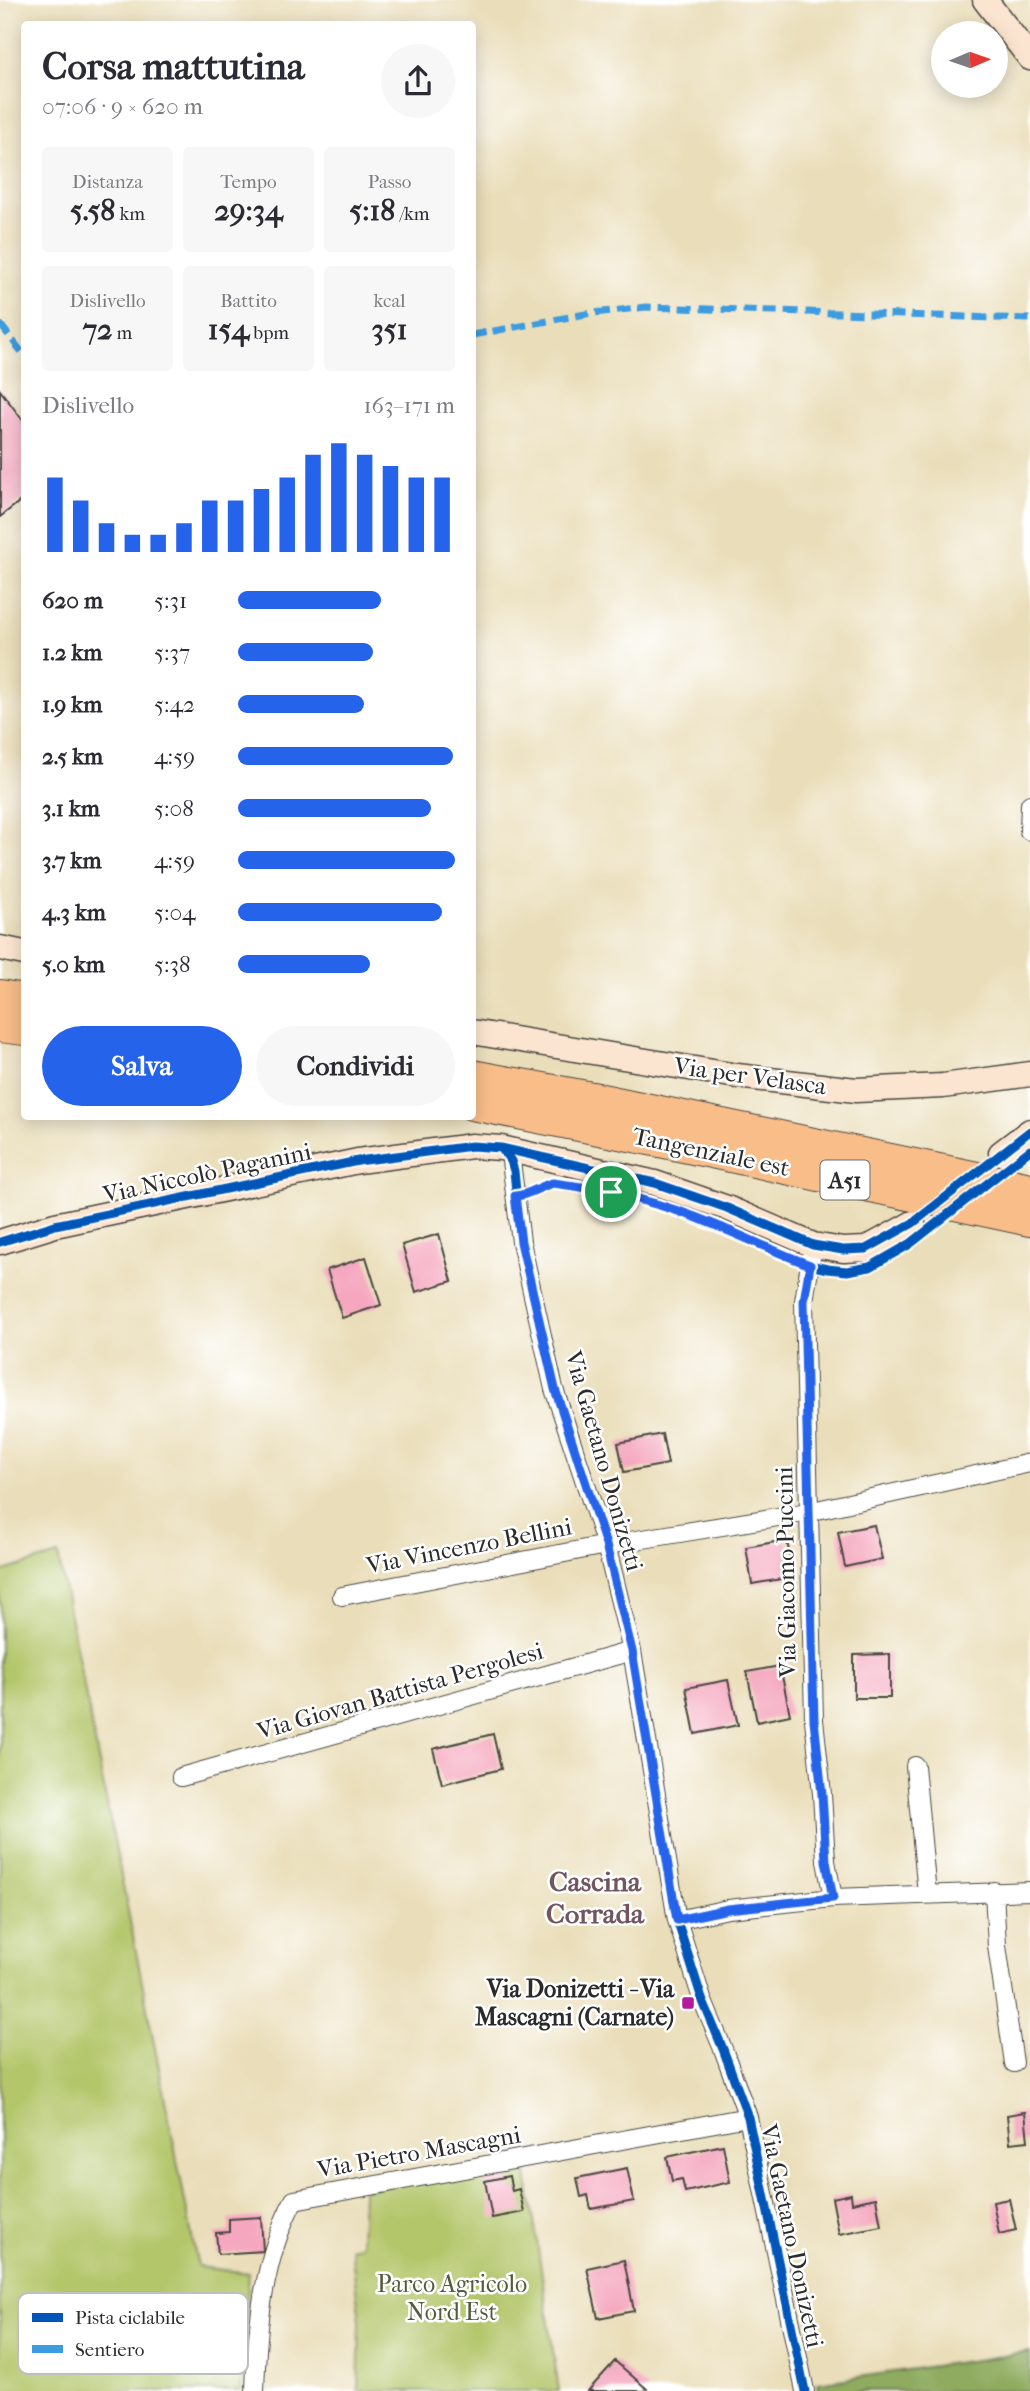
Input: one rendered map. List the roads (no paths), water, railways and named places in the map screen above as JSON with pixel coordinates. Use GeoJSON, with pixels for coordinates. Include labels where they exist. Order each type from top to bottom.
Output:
{"type":"FeatureCollection","features":[{"type":"Feature","properties":{"kind":"highway"},"geometry":{"type":"LineString","coordinates":[[0,996],[21,1000]]}},
{"type":"Feature","properties":{"kind":"highway"},"geometry":{"type":"LineString","coordinates":[[0,1026],[21,1029]]}},
{"type":"Feature","properties":{"kind":"highway","name":"Tangenziale est"},"geometry":{"type":"LineString","coordinates":[[476,1077],[1026,1187]]}},
{"type":"Feature","properties":{"kind":"highway","name":"Tangenziale est"},"geometry":{"type":"LineString","coordinates":[[476,1105],[1030,1220]]}},
{"type":"Feature","properties":{"kind":"street"},"geometry":{"type":"LineString","coordinates":[[989,6],[1030,41]]}},
{"type":"Feature","properties":{"kind":"street"},"geometry":{"type":"LineString","coordinates":[[989,6],[1030,50]]}},
{"type":"Feature","properties":{"kind":"street"},"geometry":{"type":"LineString","coordinates":[[989,6],[1030,58]]}},
{"type":"Feature","properties":{"kind":"street"},"geometry":{"type":"LineString","coordinates":[[989,6],[1030,75]]}},
{"type":"Feature","properties":{"kind":"street"},"geometry":{"type":"LineString","coordinates":[[1029,831],[1030,804]]}},
{"type":"Feature","properties":{"kind":"street"},"geometry":{"type":"LineString","coordinates":[[0,948],[21,952]]}},
{"type":"Feature","properties":{"kind":"street","name":"Via per Velasca"},"geometry":{"type":"LineString","coordinates":[[476,1032],[737,1076],[856,1090],[943,1087],[1030,1074]]}},
{"type":"Feature","properties":{"kind":"street"},"geometry":{"type":"LineString","coordinates":[[1001,1153],[1030,1131]]}},
{"type":"Feature","properties":{"kind":"street","name":"Via Niccolò Paganini"},"geometry":{"type":"LineString","coordinates":[[0,1242],[55,1225],[358,1161],[472,1146],[590,1167],[654,1183],[706,1200],[813,1245],[843,1250],[866,1249],[913,1223]]}},
{"type":"Feature","properties":{"kind":"street","name":"Via Gaetano Donizetti"},"geometry":{"type":"LineString","coordinates":[[511,1153],[509,1171],[521,1242],[555,1389],[606,1545],[632,1651],[677,1920],[702,1999],[748,2117],[805,2391]]}},
{"type":"Feature","properties":{"kind":"street","name":"Via Giacomo Puccini"},"geometry":{"type":"LineString","coordinates":[[813,1245],[804,1301],[814,1720],[826,1861],[833,1898]]}},
{"type":"Feature","properties":{"kind":"street","name":"Via Vincenzo Bellini"},"geometry":{"type":"LineString","coordinates":[[342,1596],[606,1545],[808,1512],[1030,1463]]}},
{"type":"Feature","properties":{"kind":"street","name":"Via Giovan Battista Pergolesi"},"geometry":{"type":"LineString","coordinates":[[181,1777],[632,1651]]}},
{"type":"Feature","properties":{"kind":"street"},"geometry":{"type":"LineString","coordinates":[[915,1766],[927,1895]]}},
{"type":"Feature","properties":{"kind":"street"},"geometry":{"type":"LineString","coordinates":[[993,1891],[997,1946],[1014,2063]]}},
{"type":"Feature","properties":{"kind":"street"},"geometry":{"type":"LineString","coordinates":[[677,1920],[728,1909],[833,1898],[1030,1891]]}},
{"type":"Feature","properties":{"kind":"street","name":"Via Pietro Mascagni"},"geometry":{"type":"LineString","coordinates":[[255,2391],[257,2337],[269,2271],[285,2217],[294,2200],[748,2117]]}},
{"type":"Feature","properties":{"kind":"place","name":"Via Donizetti - Via Mascagni (Carnate)"},"geometry":{"type":"Point","coordinates":[688,2003]}},
{"type":"Feature","properties":{"kind":"district","name":"Cascina Corrada"},"geometry":{"type":"Point","coordinates":[595,1897]}},
{"type":"Feature","properties":{"kind":"park label","name":"Parco Agricolo Nord Est"},"geometry":{"type":"Point","coordinates":[452,2298]}}]}
